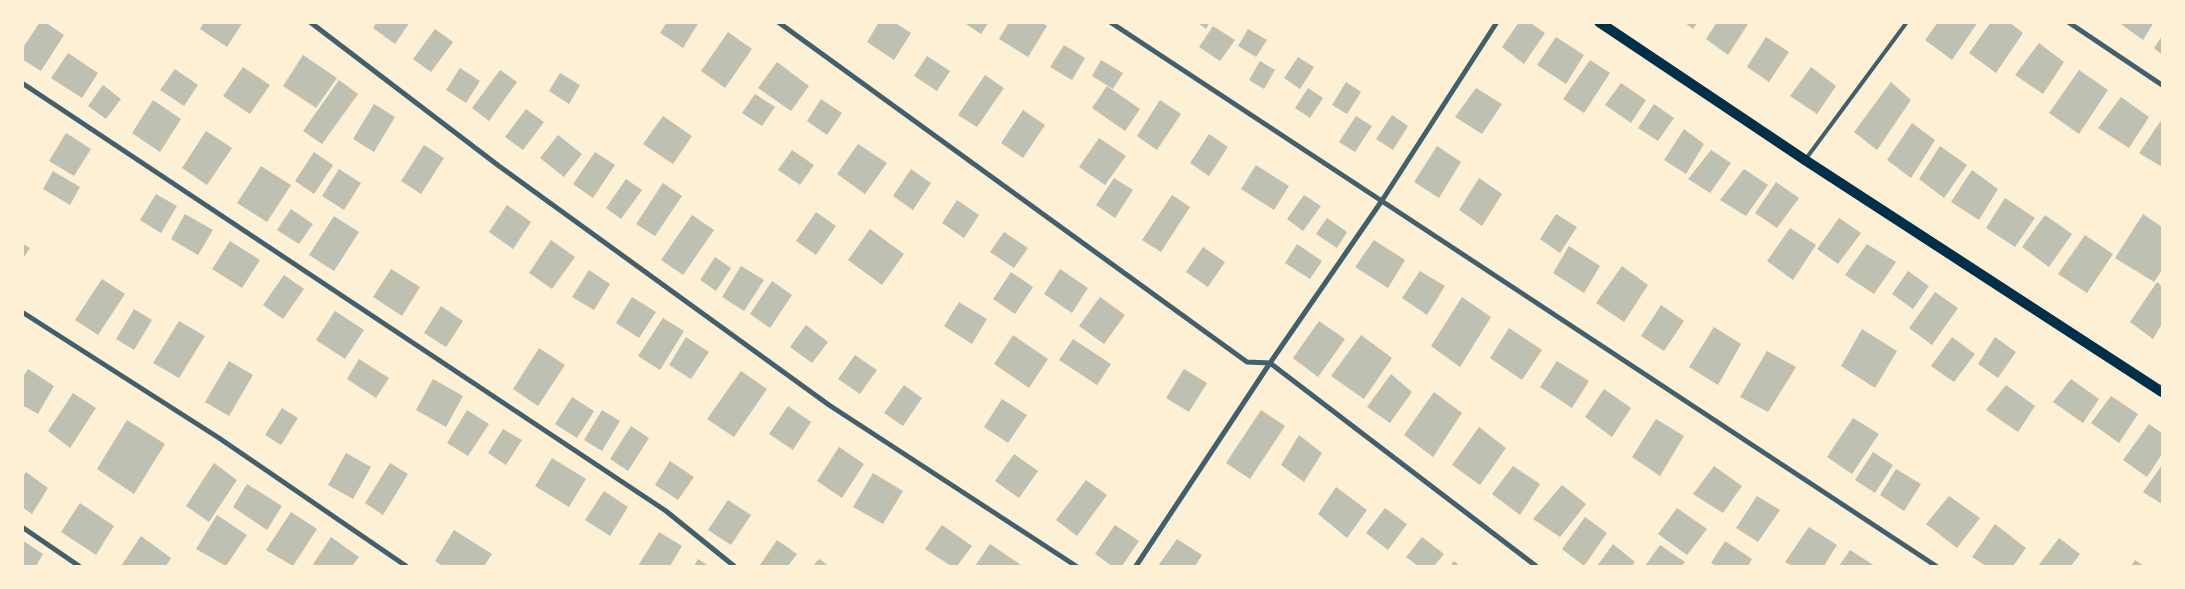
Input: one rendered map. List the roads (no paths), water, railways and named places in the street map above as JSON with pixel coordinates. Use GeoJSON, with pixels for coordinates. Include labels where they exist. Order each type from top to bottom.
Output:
{"type":"FeatureCollection","features":[{"type":"Feature","properties":{"kind":"main road"},"geometry":{"type":"LineString","coordinates":[[1600,22],[1805,160],[2162,392]]}},
{"type":"Feature","properties":{"kind":"street"},"geometry":{"type":"LineString","coordinates":[[310,22],[499,166],[829,406],[1076,566]]}},
{"type":"Feature","properties":{"kind":"street"},"geometry":{"type":"LineString","coordinates":[[778,22],[1247,362],[1270,363],[1536,566]]}},
{"type":"Feature","properties":{"kind":"street"},"geometry":{"type":"LineString","coordinates":[[1110,22],[1936,566]]}},
{"type":"Feature","properties":{"kind":"street"},"geometry":{"type":"LineString","coordinates":[[1136,566],[1270,363],[1381,202],[1497,22]]}},
{"type":"Feature","properties":{"kind":"street"},"geometry":{"type":"LineString","coordinates":[[2068,22],[2162,85]]}},
{"type":"Feature","properties":{"kind":"street"},"geometry":{"type":"LineString","coordinates":[[22,83],[666,511],[734,566]]}},
{"type":"Feature","properties":{"kind":"street"},"geometry":{"type":"LineString","coordinates":[[22,312],[219,438],[406,566]]}},
{"type":"Feature","properties":{"kind":"street"},"geometry":{"type":"LineString","coordinates":[[22,528],[79,566]]}},
{"type":"Feature","properties":{"kind":"lane"},"geometry":{"type":"LineString","coordinates":[[1805,160],[1907,22]]}}]}
